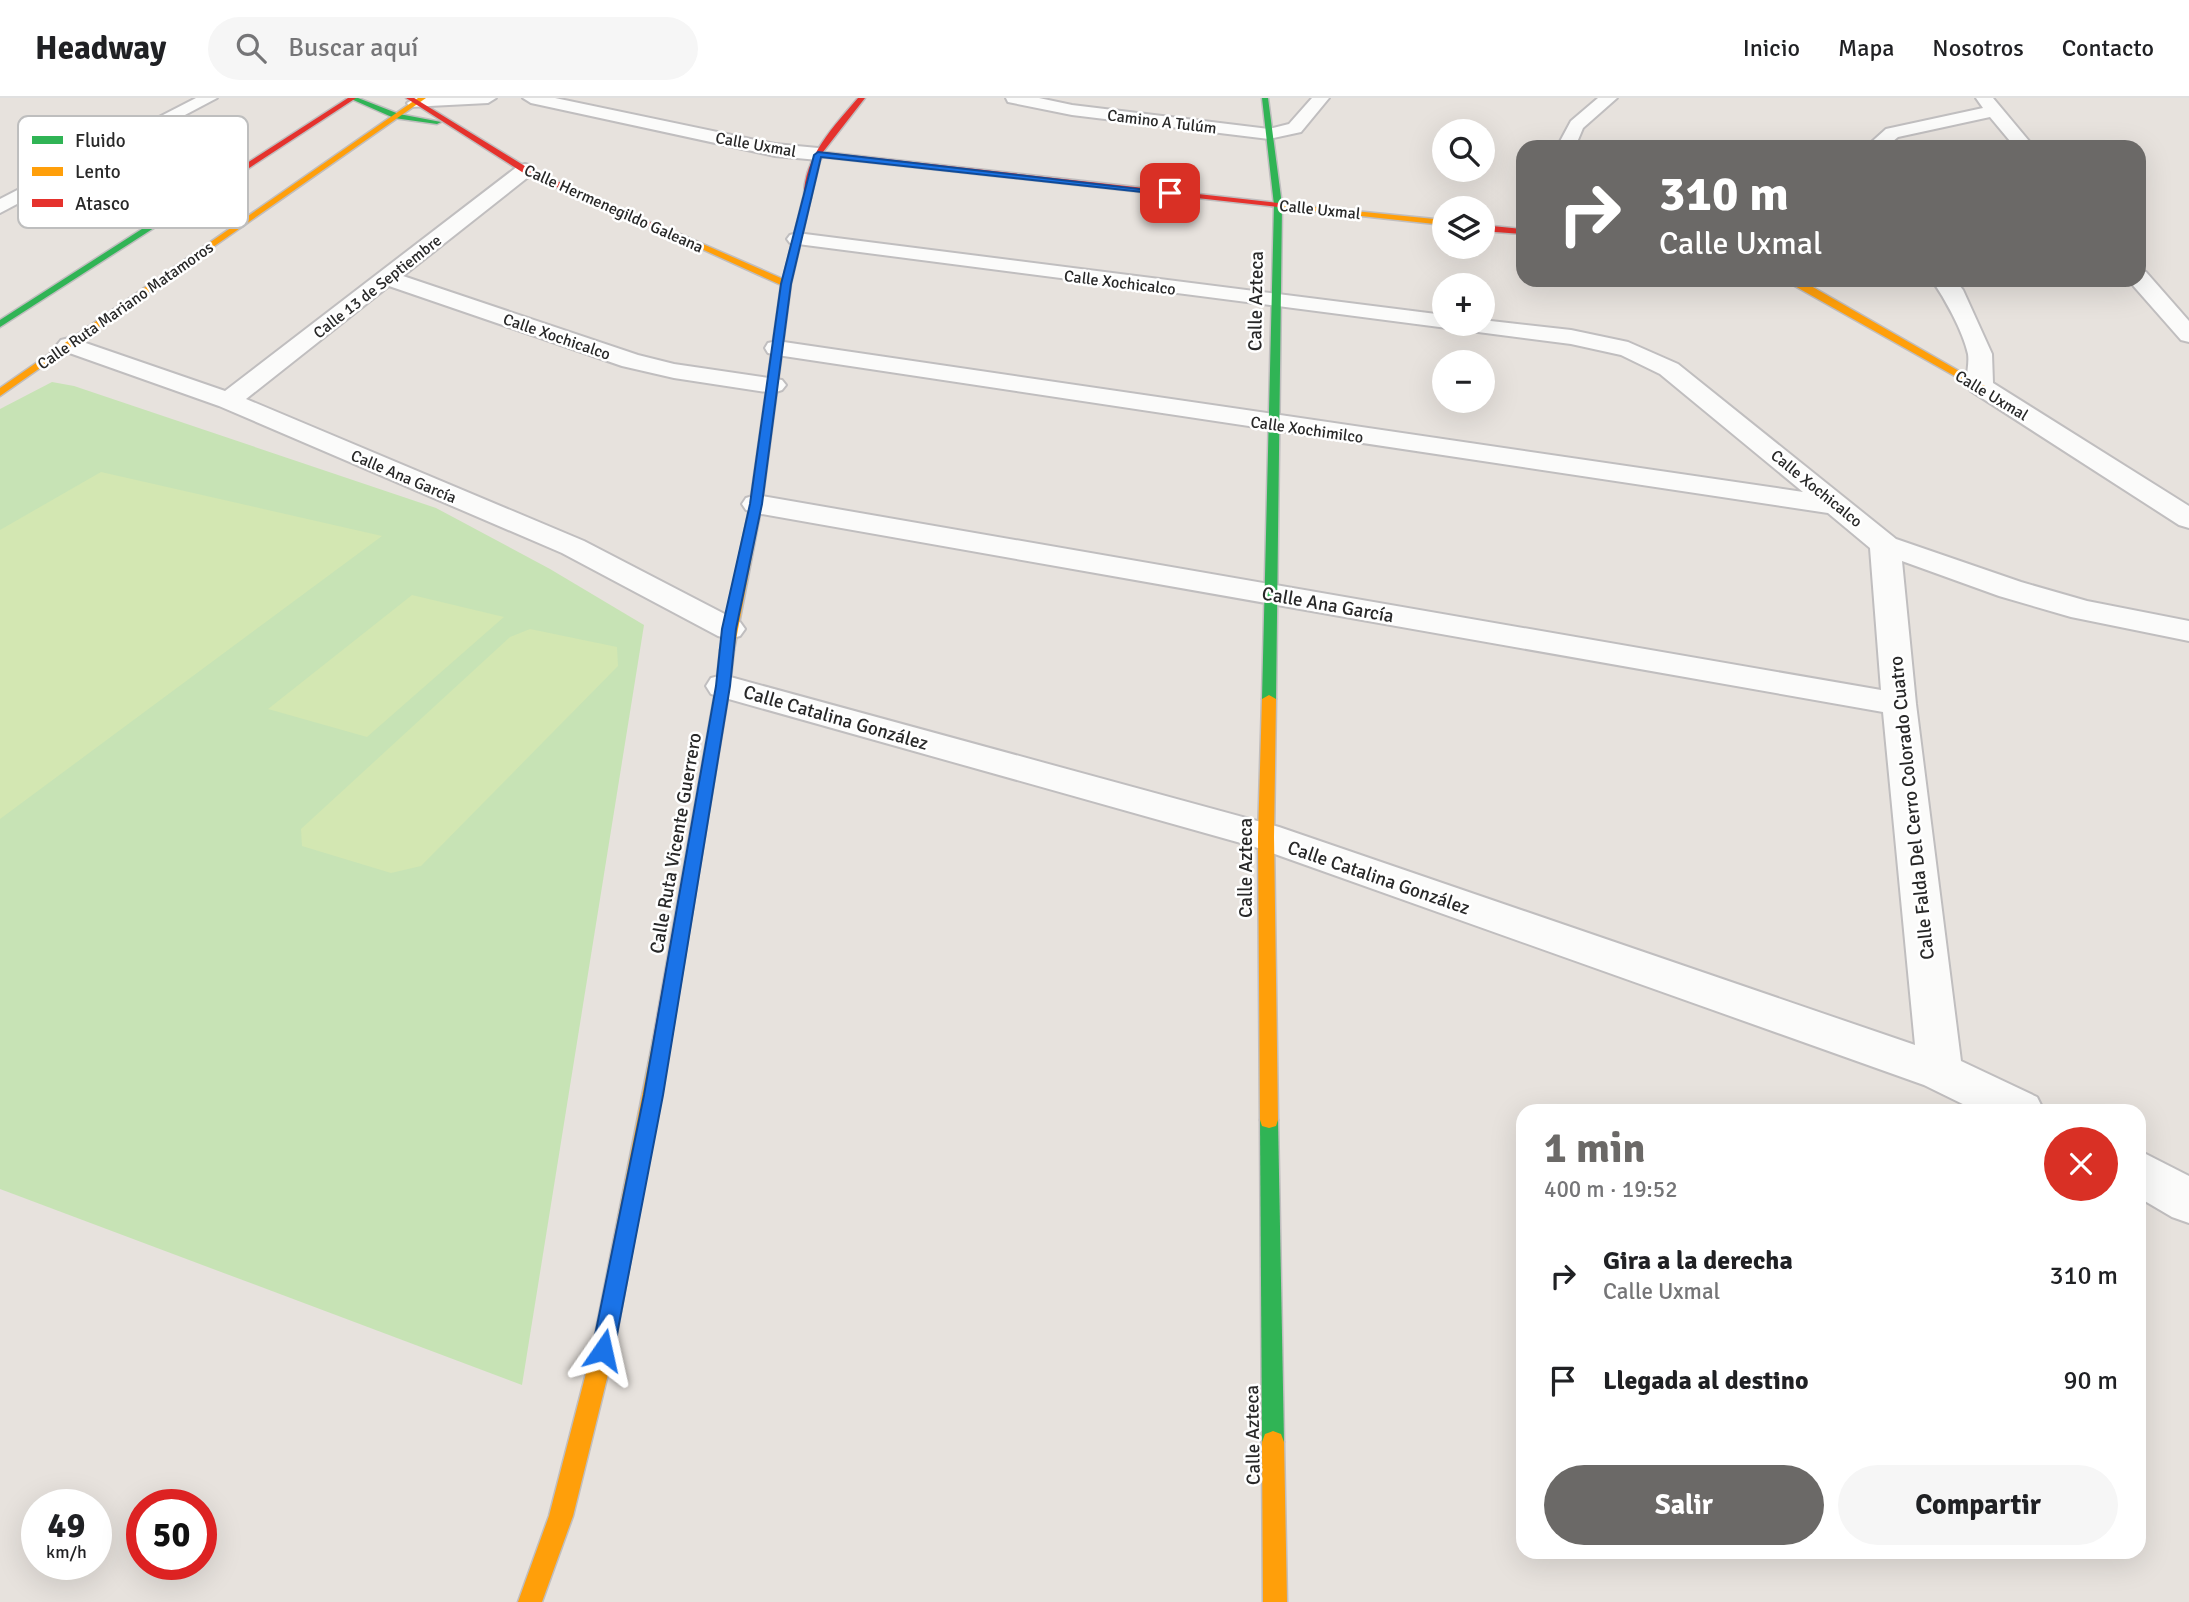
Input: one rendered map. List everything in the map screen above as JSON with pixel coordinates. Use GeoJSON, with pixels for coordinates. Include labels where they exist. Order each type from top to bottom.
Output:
{"type":"FeatureCollection","features":[{"type":"Feature","properties":{"kind":"main road","name":"Calle Hermenegildo Galeana"},"geometry":{"type":"LineString","coordinates":[[352,98],[397,116],[446,123]]}},
{"type":"Feature","properties":{"kind":"main road"},"geometry":{"type":"LineString","coordinates":[[248,165],[352,98]]}},
{"type":"Feature","properties":{"kind":"main road","name":"Calle Ruta Vicente Guerrero"},"geometry":{"type":"LineString","coordinates":[[530,1602],[561,1516],[603,1350],[653,1095],[723,686],[729,629],[756,504],[786,284],[818,155],[831,134],[862,98]]}},
{"type":"Feature","properties":{"kind":"main road","name":"Calle Azteca"},"geometry":{"type":"LineString","coordinates":[[1265,98],[1278,205],[1275,302],[1276,424],[1266,837],[1275,1602]]}},
{"type":"Feature","properties":{"kind":"main road","name":"Calle Hermenegildo Galeana"},"geometry":{"type":"LineString","coordinates":[[416,100],[446,123],[525,170],[786,284]]}},
{"type":"Feature","properties":{"kind":"main road","name":"Calle Ruta Mariano Matamoros"},"geometry":{"type":"LineString","coordinates":[[248,220],[416,100]]}},
{"type":"Feature","properties":{"kind":"main road","name":"Calle Uxmal"},"geometry":{"type":"LineString","coordinates":[[818,155],[1432,222]]}},
{"type":"Feature","properties":{"kind":"main road"},"geometry":{"type":"LineString","coordinates":[[0,324],[150,228]]}},
{"type":"Feature","properties":{"kind":"main road","name":"Calle Ruta Mariano Matamoros"},"geometry":{"type":"LineString","coordinates":[[0,393],[237,228]]}},
{"type":"Feature","properties":{"kind":"main road"},"geometry":{"type":"LineString","coordinates":[[1495,229],[1516,231]]}},
{"type":"Feature","properties":{"kind":"main road","name":"Calle Uxmal"},"geometry":{"type":"LineString","coordinates":[[1806,287],[1980,386]]}},
{"type":"Feature","properties":{"kind":"street"},"geometry":{"type":"LineString","coordinates":[[174,116],[209,98]]}},
{"type":"Feature","properties":{"kind":"street"},"geometry":{"type":"LineString","coordinates":[[416,100],[488,98]]}},
{"type":"Feature","properties":{"kind":"street","name":"Calle Uxmal"},"geometry":{"type":"LineString","coordinates":[[531,98],[775,150],[818,155]]}},
{"type":"Feature","properties":{"kind":"street","name":"Camino A Tulúm"},"geometry":{"type":"LineString","coordinates":[[1014,98],[1269,134]]}},
{"type":"Feature","properties":{"kind":"street"},"geometry":{"type":"LineString","coordinates":[[1269,134],[1294,128],[1321,98]]}},
{"type":"Feature","properties":{"kind":"street"},"geometry":{"type":"LineString","coordinates":[[1567,140],[1584,115],[1609,98]]}},
{"type":"Feature","properties":{"kind":"street"},"geometry":{"type":"LineString","coordinates":[[1884,140],[1892,133],[1988,104],[2019,140]]}},
{"type":"Feature","properties":{"kind":"street","name":"Calle 13 de Septiembre"},"geometry":{"type":"LineString","coordinates":[[228,401],[525,170]]}},
{"type":"Feature","properties":{"kind":"street"},"geometry":{"type":"LineString","coordinates":[[0,207],[18,198]]}},
{"type":"Feature","properties":{"kind":"street","name":"Calle Xochicalco"},"geometry":{"type":"LineString","coordinates":[[797,239],[1432,321]]}},
{"type":"Feature","properties":{"kind":"street","name":"Calle Xochicalco"},"geometry":{"type":"LineString","coordinates":[[387,278],[631,361],[674,371],[773,385]]}},
{"type":"Feature","properties":{"kind":"street"},"geometry":{"type":"LineString","coordinates":[[2146,286],[2189,335]]}},
{"type":"Feature","properties":{"kind":"street"},"geometry":{"type":"LineString","coordinates":[[1949,287],[1980,354],[1980,386]]}},
{"type":"Feature","properties":{"kind":"street","name":"Calle Xochicalco"},"geometry":{"type":"LineString","coordinates":[[1495,328],[1570,337],[1629,349],[1670,369],[1885,545],[2010,589],[2082,610],[2189,631]]}},
{"type":"Feature","properties":{"kind":"street","name":"Calle Ana García"},"geometry":{"type":"LineString","coordinates":[[69,345],[228,401],[573,547],[729,629]]}},
{"type":"Feature","properties":{"kind":"street","name":"Calle Xochimilco"},"geometry":{"type":"LineString","coordinates":[[777,348],[1838,506]]}},
{"type":"Feature","properties":{"kind":"street","name":"Calle Uxmal"},"geometry":{"type":"LineString","coordinates":[[1980,386],[2189,519]]}},
{"type":"Feature","properties":{"kind":"street","name":"Calle Ana García"},"geometry":{"type":"LineString","coordinates":[[756,504],[1899,705]]}},
{"type":"Feature","properties":{"kind":"street","name":"Calle Falda Del Cerro Colorado Cuatro"},"geometry":{"type":"LineString","coordinates":[[1885,545],[1899,705],[1940,1072]]}},
{"type":"Feature","properties":{"kind":"street","name":"Calle Catalina González"},"geometry":{"type":"LineString","coordinates":[[723,686],[1266,837],[1940,1072],[2006,1104]]}},
{"type":"Feature","properties":{"kind":"street"},"geometry":{"type":"LineString","coordinates":[[2146,1176],[2189,1201]]}},
{"type":"Feature","properties":{"kind":"green space"},"geometry":{"type":"Polygon","coordinates":[[[52,382],[74,386],[436,508],[550,569],[644,625],[522,1385],[0,1189],[0,409],[52,382]]]}},
{"type":"Feature","properties":{"kind":"green space"},"geometry":{"type":"Polygon","coordinates":[[[101,472],[382,536],[0,819],[0,530],[101,472]]]}},
{"type":"Feature","properties":{"kind":"green space"},"geometry":{"type":"Polygon","coordinates":[[[412,595],[504,617],[367,737],[268,709],[412,595]]]}},
{"type":"Feature","properties":{"kind":"green space"},"geometry":{"type":"Polygon","coordinates":[[[530,629],[617,647],[618,666],[421,866],[391,873],[302,846],[301,829],[510,637],[530,629]]]}},
{"type":"Feature","properties":{"kind":"traffic: fast"},"geometry":{"type":"LineString","coordinates":[[352,98],[397,116],[437,122]]}},
{"type":"Feature","properties":{"kind":"traffic: fast"},"geometry":{"type":"LineString","coordinates":[[1265,98],[1278,205],[1269,699]]}},
{"type":"Feature","properties":{"kind":"traffic: fast"},"geometry":{"type":"LineString","coordinates":[[0,324],[150,228]]}},
{"type":"Feature","properties":{"kind":"traffic: fast"},"geometry":{"type":"LineString","coordinates":[[1269,1120],[1273,1442]]}},
{"type":"Feature","properties":{"kind":"traffic: slow"},"geometry":{"type":"LineString","coordinates":[[248,220],[423,98]]}},
{"type":"Feature","properties":{"kind":"traffic: slow"},"geometry":{"type":"LineString","coordinates":[[727,650],[756,504],[786,284],[807,198]]}},
{"type":"Feature","properties":{"kind":"traffic: slow"},"geometry":{"type":"LineString","coordinates":[[1278,205],[1432,222]]}},
{"type":"Feature","properties":{"kind":"traffic: slow"},"geometry":{"type":"LineString","coordinates":[[0,393],[237,228]]}},
{"type":"Feature","properties":{"kind":"traffic: slow"},"geometry":{"type":"LineString","coordinates":[[677,236],[786,284]]}},
{"type":"Feature","properties":{"kind":"traffic: slow"},"geometry":{"type":"LineString","coordinates":[[1806,287],[1980,386]]}},
{"type":"Feature","properties":{"kind":"traffic: slow"},"geometry":{"type":"LineString","coordinates":[[1269,699],[1266,837],[1269,1120]]}},
{"type":"Feature","properties":{"kind":"traffic: slow"},"geometry":{"type":"LineString","coordinates":[[530,1602],[561,1516],[603,1350],[662,1040]]}},
{"type":"Feature","properties":{"kind":"traffic: slow"},"geometry":{"type":"LineString","coordinates":[[1273,1442],[1275,1602]]}},
{"type":"Feature","properties":{"kind":"traffic: jam"},"geometry":{"type":"LineString","coordinates":[[248,165],[353,98]]}},
{"type":"Feature","properties":{"kind":"traffic: jam"},"geometry":{"type":"LineString","coordinates":[[409,98],[525,170],[677,236]]}},
{"type":"Feature","properties":{"kind":"traffic: jam"},"geometry":{"type":"LineString","coordinates":[[807,198],[818,154],[831,134],[862,98]]}},
{"type":"Feature","properties":{"kind":"traffic: jam"},"geometry":{"type":"LineString","coordinates":[[818,154],[1278,205]]}},
{"type":"Feature","properties":{"kind":"traffic: jam"},"geometry":{"type":"LineString","coordinates":[[1495,229],[1516,231]]}},
{"type":"Feature","properties":{"kind":"traffic: jam"},"geometry":{"type":"LineString","coordinates":[[662,1040],[727,650]]}},
{"type":"Feature","properties":{"kind":"route"},"geometry":{"type":"LineString","coordinates":[[603,1350],[653,1095],[723,686],[729,629],[756,504],[786,284],[818,155],[1170,193]]}}]}
